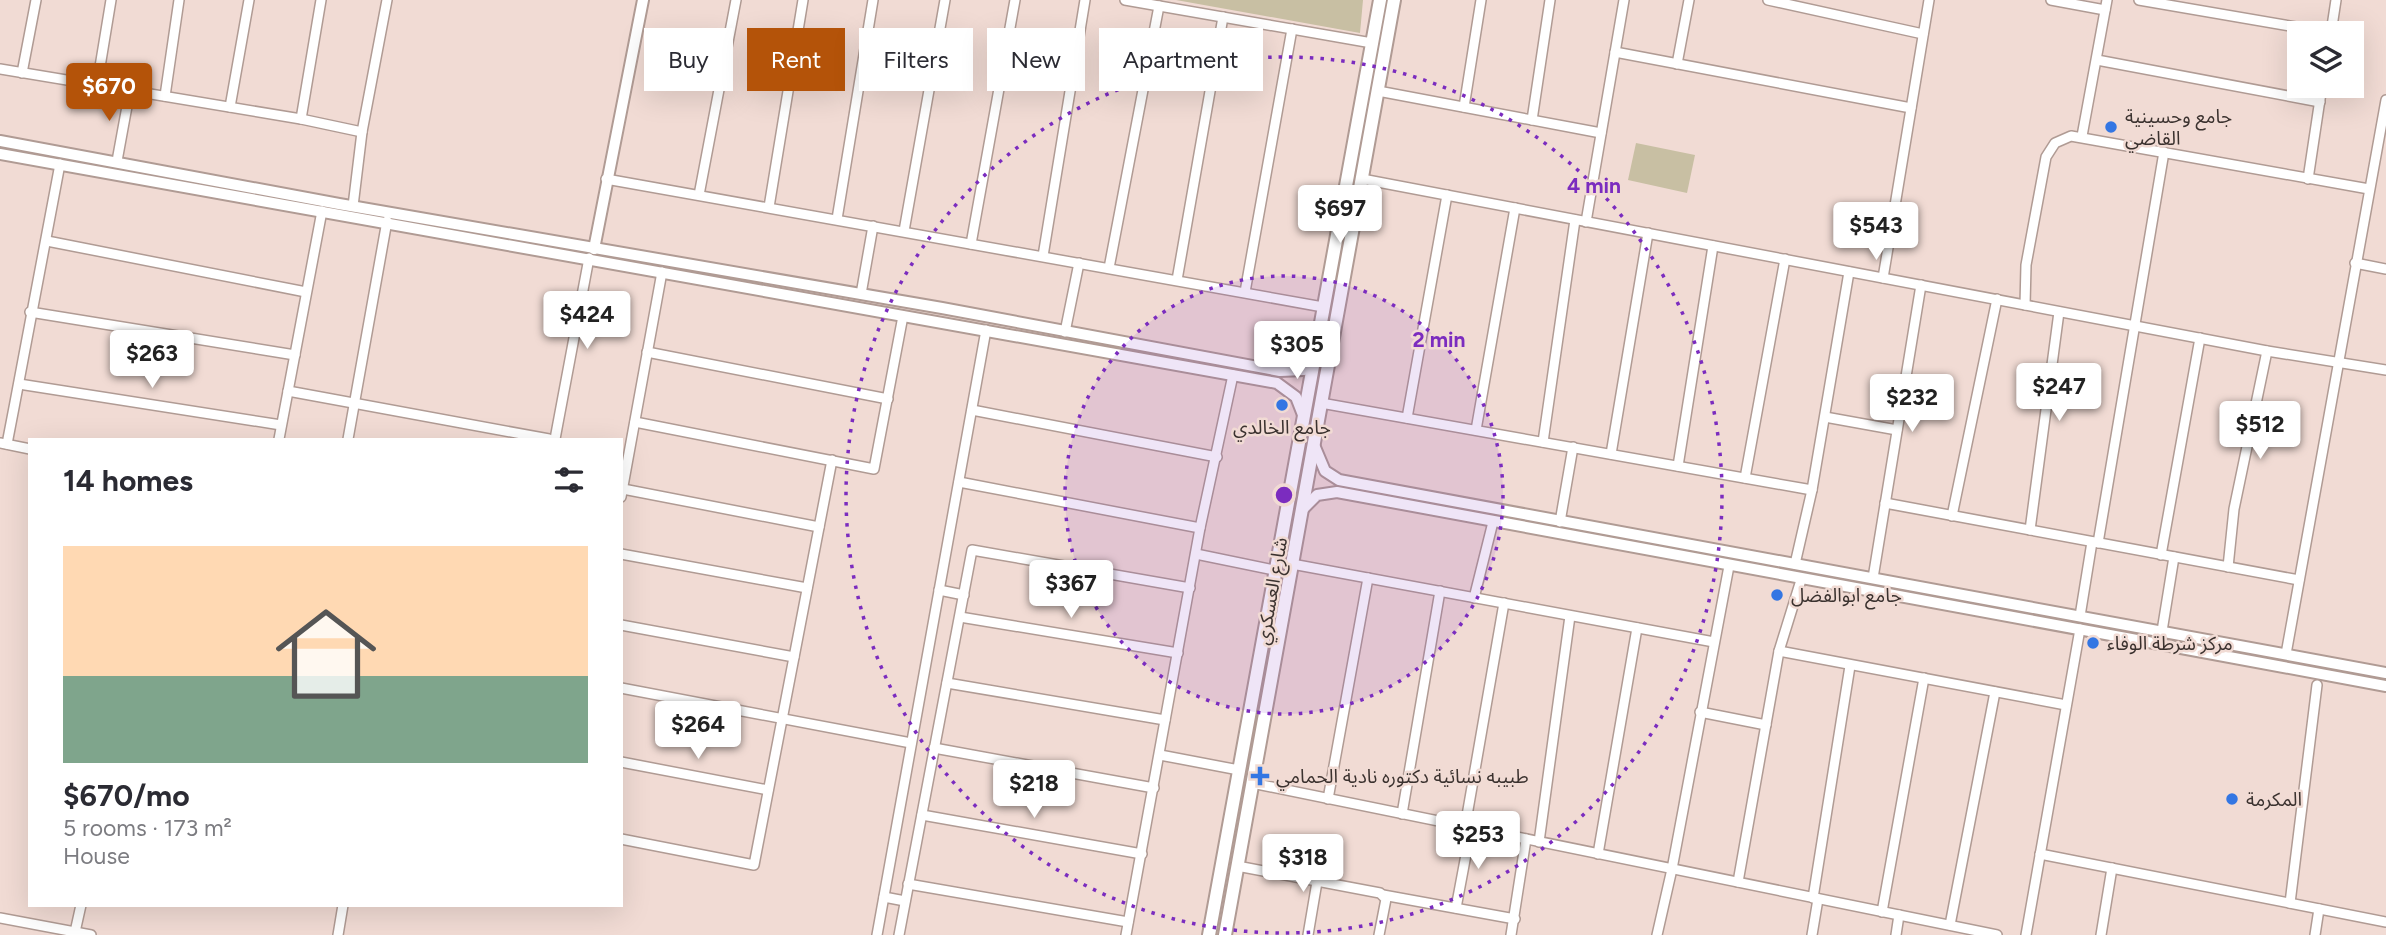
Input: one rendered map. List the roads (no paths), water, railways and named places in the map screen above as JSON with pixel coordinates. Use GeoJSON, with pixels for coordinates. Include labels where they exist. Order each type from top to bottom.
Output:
{"type":"FeatureCollection","features":[{"type":"Feature","properties":{"kind":"main road","name":"شارع العسكري"},"geometry":{"type":"LineString","coordinates":[[1209,935],[1380,0]]}},
{"type":"Feature","properties":{"kind":"main road","name":"شارع العسكري"},"geometry":{"type":"LineString","coordinates":[[1225,935],[1394,0]]}},
{"type":"Feature","properties":{"kind":"main road"},"geometry":{"type":"LineString","coordinates":[[1339,223],[1343,229],[1353,227]]}},
{"type":"Feature","properties":{"kind":"main road"},"geometry":{"type":"LineString","coordinates":[[1334,251],[1344,249],[1348,255]]}},
{"type":"Feature","properties":{"kind":"main road"},"geometry":{"type":"LineString","coordinates":[[1260,655],[1267,664],[1275,660]]}},
{"type":"Feature","properties":{"kind":"main road"},"geometry":{"type":"LineString","coordinates":[[1254,687],[1264,684],[1269,692]]}},
{"type":"Feature","properties":{"kind":"street"},"geometry":{"type":"LineString","coordinates":[[22,73],[36,0]]}},
{"type":"Feature","properties":{"kind":"street"},"geometry":{"type":"LineString","coordinates":[[97,85],[111,0]]}},
{"type":"Feature","properties":{"kind":"street"},"geometry":{"type":"LineString","coordinates":[[165,96],[179,0]]}},
{"type":"Feature","properties":{"kind":"street"},"geometry":{"type":"LineString","coordinates":[[230,107],[249,0]]}},
{"type":"Feature","properties":{"kind":"street"},"geometry":{"type":"LineString","coordinates":[[301,119],[321,0]]}},
{"type":"Feature","properties":{"kind":"street"},"geometry":{"type":"LineString","coordinates":[[353,206],[362,132],[387,0]]}},
{"type":"Feature","properties":{"kind":"street"},"geometry":{"type":"LineString","coordinates":[[555,438],[643,0]]}},
{"type":"Feature","properties":{"kind":"street"},"geometry":{"type":"LineString","coordinates":[[699,195],[736,0]]}},
{"type":"Feature","properties":{"kind":"street"},"geometry":{"type":"LineString","coordinates":[[769,207],[803,0]]}},
{"type":"Feature","properties":{"kind":"street"},"geometry":{"type":"LineString","coordinates":[[837,219],[873,0]]}},
{"type":"Feature","properties":{"kind":"street"},"geometry":{"type":"LineString","coordinates":[[904,232],[945,0]]}},
{"type":"Feature","properties":{"kind":"street"},"geometry":{"type":"LineString","coordinates":[[971,244],[1015,0]]}},
{"type":"Feature","properties":{"kind":"street"},"geometry":{"type":"LineString","coordinates":[[1043,256],[1085,0]]}},
{"type":"Feature","properties":{"kind":"street"},"geometry":{"type":"LineString","coordinates":[[1125,0],[1372,43]]}},
{"type":"Feature","properties":{"kind":"street"},"geometry":{"type":"LineString","coordinates":[[1464,107],[1482,0]]}},
{"type":"Feature","properties":{"kind":"street"},"geometry":{"type":"LineString","coordinates":[[1532,120],[1550,0]]}},
{"type":"Feature","properties":{"kind":"street"},"geometry":{"type":"LineString","coordinates":[[1586,222],[1624,0]]}},
{"type":"Feature","properties":{"kind":"street"},"geometry":{"type":"LineString","coordinates":[[1677,64],[1689,0]]}},
{"type":"Feature","properties":{"kind":"street"},"geometry":{"type":"LineString","coordinates":[[1768,0],[1923,34]]}},
{"type":"Feature","properties":{"kind":"street"},"geometry":{"type":"LineString","coordinates":[[1883,278],[1929,0]]}},
{"type":"Feature","properties":{"kind":"street"},"geometry":{"type":"LineString","coordinates":[[2051,0],[2106,5],[2082,136]]}},
{"type":"Feature","properties":{"kind":"street"},"geometry":{"type":"LineString","coordinates":[[2139,0],[2287,25]]}},
{"type":"Feature","properties":{"kind":"street"},"geometry":{"type":"LineString","coordinates":[[2333,21],[2336,0]]}},
{"type":"Feature","properties":{"kind":"street"},"geometry":{"type":"LineString","coordinates":[[1109,268],[1159,6]]}},
{"type":"Feature","properties":{"kind":"street"},"geometry":{"type":"LineString","coordinates":[[1177,280],[1223,17]]}},
{"type":"Feature","properties":{"kind":"street"},"geometry":{"type":"LineString","coordinates":[[1245,292],[1292,29]]}},
{"type":"Feature","properties":{"kind":"street"},"geometry":{"type":"LineString","coordinates":[[1615,52],[1911,108]]}},
{"type":"Feature","properties":{"kind":"street"},"geometry":{"type":"LineString","coordinates":[[2097,60],[2320,102]]}},
{"type":"Feature","properties":{"kind":"street"},"geometry":{"type":"LineString","coordinates":[[0,69],[301,119],[362,132]]}},
{"type":"Feature","properties":{"kind":"street"},"geometry":{"type":"LineString","coordinates":[[117,161],[130,90]]}},
{"type":"Feature","properties":{"kind":"street"},"geometry":{"type":"LineString","coordinates":[[1378,91],[1601,133]]}},
{"type":"Feature","properties":{"kind":"street"},"geometry":{"type":"LineString","coordinates":[[2308,179],[2320,98]]}},
{"type":"Feature","properties":{"kind":"street"},"geometry":{"type":"LineString","coordinates":[[2286,654],[2386,100]]}},
{"type":"Feature","properties":{"kind":"street"},"geometry":{"type":"LineString","coordinates":[[2025,304],[2026,265],[2046,157],[2050,148],[2059,140],[2082,136],[2369,189]]}},
{"type":"Feature","properties":{"kind":"street"},"geometry":{"type":"LineString","coordinates":[[0,141],[117,161],[232,189]]}},
{"type":"Feature","properties":{"kind":"street"},"geometry":{"type":"LineString","coordinates":[[2080,615],[2164,152]]}},
{"type":"Feature","properties":{"kind":"street"},"geometry":{"type":"LineString","coordinates":[[0,154],[353,206],[592,253],[662,272],[1278,383],[1296,397],[1304,420]]}},
{"type":"Feature","properties":{"kind":"street"},"geometry":{"type":"LineString","coordinates":[[28,449],[4,444],[19,384],[30,313],[47,242],[60,164]]}},
{"type":"Feature","properties":{"kind":"street"},"geometry":{"type":"LineString","coordinates":[[606,179],[1324,307]]}},
{"type":"Feature","properties":{"kind":"street"},"geometry":{"type":"LineString","coordinates":[[1362,179],[2267,351],[2386,370]]}},
{"type":"Feature","properties":{"kind":"street"},"geometry":{"type":"LineString","coordinates":[[260,194],[322,211],[861,294],[1280,371],[1304,370],[1315,353]]}},
{"type":"Feature","properties":{"kind":"street"},"geometry":{"type":"LineString","coordinates":[[1407,418],[1447,195]]}},
{"type":"Feature","properties":{"kind":"street"},"geometry":{"type":"LineString","coordinates":[[1476,430],[1515,208]]}},
{"type":"Feature","properties":{"kind":"street"},"geometry":{"type":"LineString","coordinates":[[279,438],[322,211]]}},
{"type":"Feature","properties":{"kind":"street"},"geometry":{"type":"LineString","coordinates":[[1543,442],[1575,219]]}},
{"type":"Feature","properties":{"kind":"street"},"geometry":{"type":"LineString","coordinates":[[348,438],[387,221]]}},
{"type":"Feature","properties":{"kind":"street"},"geometry":{"type":"LineString","coordinates":[[861,294],[873,226]]}},
{"type":"Feature","properties":{"kind":"street"},"geometry":{"type":"LineString","coordinates":[[1611,454],[1648,233]]}},
{"type":"Feature","properties":{"kind":"street"},"geometry":{"type":"LineString","coordinates":[[47,242],[306,292]]}},
{"type":"Feature","properties":{"kind":"street"},"geometry":{"type":"LineString","coordinates":[[1678,466],[1713,246]]}},
{"type":"Feature","properties":{"kind":"street"},"geometry":{"type":"LineString","coordinates":[[1745,478],[1785,259]]}},
{"type":"Feature","properties":{"kind":"street"},"geometry":{"type":"LineString","coordinates":[[1065,332],[1079,263]]}},
{"type":"Feature","properties":{"kind":"street"},"geometry":{"type":"LineString","coordinates":[[2355,263],[2386,269]]}},
{"type":"Feature","properties":{"kind":"street"},"geometry":{"type":"LineString","coordinates":[[623,480],[625,453],[635,422],[662,272]]}},
{"type":"Feature","properties":{"kind":"street"},"geometry":{"type":"LineString","coordinates":[[1795,564],[1812,490],[1849,272]]}},
{"type":"Feature","properties":{"kind":"street"},"geometry":{"type":"LineString","coordinates":[[1873,578],[1920,285]]}},
{"type":"Feature","properties":{"kind":"street"},"geometry":{"type":"LineString","coordinates":[[807,298],[811,294],[809,286]]}},
{"type":"Feature","properties":{"kind":"street"},"geometry":{"type":"LineString","coordinates":[[829,303],[827,293],[832,290]]}},
{"type":"Feature","properties":{"kind":"street"},"geometry":{"type":"LineString","coordinates":[[1952,516],[1997,299]]}},
{"type":"Feature","properties":{"kind":"street"},"geometry":{"type":"LineString","coordinates":[[2030,530],[2059,312]]}},
{"type":"Feature","properties":{"kind":"street"},"geometry":{"type":"LineString","coordinates":[[30,313],[295,355]]}},
{"type":"Feature","properties":{"kind":"street"},"geometry":{"type":"LineString","coordinates":[[635,422],[874,469],[904,316]]}},
{"type":"Feature","properties":{"kind":"street"},"geometry":{"type":"LineString","coordinates":[[877,935],[986,330]]}},
{"type":"Feature","properties":{"kind":"street"},"geometry":{"type":"LineString","coordinates":[[2161,555],[2200,338]]}},
{"type":"Feature","properties":{"kind":"street"},"geometry":{"type":"LineString","coordinates":[[2228,567],[2234,509],[2267,351]]}},
{"type":"Feature","properties":{"kind":"street"},"geometry":{"type":"LineString","coordinates":[[647,352],[888,399]]}},
{"type":"Feature","properties":{"kind":"street"},"geometry":{"type":"LineString","coordinates":[[1278,383],[1282,376],[1280,371]]}},
{"type":"Feature","properties":{"kind":"street"},"geometry":{"type":"LineString","coordinates":[[1126,935],[1200,528],[1233,374]]}},
{"type":"Feature","properties":{"kind":"street"},"geometry":{"type":"LineString","coordinates":[[19,384],[281,425]]}},
{"type":"Feature","properties":{"kind":"street"},"geometry":{"type":"LineString","coordinates":[[288,391],[544,438]]}},
{"type":"Feature","properties":{"kind":"street"},"geometry":{"type":"LineString","coordinates":[[1321,403],[1812,490]]}},
{"type":"Feature","properties":{"kind":"street"},"geometry":{"type":"LineString","coordinates":[[972,410],[1217,457]]}},
{"type":"Feature","properties":{"kind":"street"},"geometry":{"type":"LineString","coordinates":[[1825,417],[1897,430]]}},
{"type":"Feature","properties":{"kind":"street"},"geometry":{"type":"LineString","coordinates":[[1314,445],[1325,471],[1339,480],[2386,673]]}},
{"type":"Feature","properties":{"kind":"street"},"geometry":{"type":"LineString","coordinates":[[1560,522],[1573,447]]}},
{"type":"Feature","properties":{"kind":"street"},"geometry":{"type":"LineString","coordinates":[[623,839],[754,865],[832,460]]}},
{"type":"Feature","properties":{"kind":"street"},"geometry":{"type":"LineString","coordinates":[[959,482],[1200,528]]}},
{"type":"Feature","properties":{"kind":"street"},"geometry":{"type":"LineString","coordinates":[[1302,510],[1317,495],[1336,492],[2386,686]]}},
{"type":"Feature","properties":{"kind":"street"},"geometry":{"type":"LineString","coordinates":[[623,493],[819,527]]}},
{"type":"Feature","properties":{"kind":"street"},"geometry":{"type":"LineString","coordinates":[[1885,503],[2299,580]]}},
{"type":"Feature","properties":{"kind":"street"},"geometry":{"type":"LineString","coordinates":[[1474,598],[1493,522]]}},
{"type":"Feature","properties":{"kind":"street"},"geometry":{"type":"LineString","coordinates":[[899,935],[972,550],[1190,588]]}},
{"type":"Feature","properties":{"kind":"street"},"geometry":{"type":"LineString","coordinates":[[623,554],[807,588]]}},
{"type":"Feature","properties":{"kind":"street"},"geometry":{"type":"LineString","coordinates":[[1196,554],[1274,570]]}},
{"type":"Feature","properties":{"kind":"street"},"geometry":{"type":"LineString","coordinates":[[2162,631],[2174,557]]}},
{"type":"Feature","properties":{"kind":"street"},"geometry":{"type":"LineString","coordinates":[[1292,564],[1714,642]]}},
{"type":"Feature","properties":{"kind":"street"},"geometry":{"type":"LineString","coordinates":[[1657,935],[1729,566]]}},
{"type":"Feature","properties":{"kind":"street"},"geometry":{"type":"LineString","coordinates":[[1328,799],[1368,578]]}},
{"type":"Feature","properties":{"kind":"street"},"geometry":{"type":"LineString","coordinates":[[1738,882],[1779,652],[1801,580]]}},
{"type":"Feature","properties":{"kind":"street"},"geometry":{"type":"LineString","coordinates":[[939,590],[964,596]]}},
{"type":"Feature","properties":{"kind":"street"},"geometry":{"type":"LineString","coordinates":[[1942,606],[1950,599],[1948,591]]}},
{"type":"Feature","properties":{"kind":"street"},"geometry":{"type":"LineString","coordinates":[[1402,814],[1440,592]]}},
{"type":"Feature","properties":{"kind":"street"},"geometry":{"type":"LineString","coordinates":[[1976,612],[1971,606],[1978,597]]}},
{"type":"Feature","properties":{"kind":"street"},"geometry":{"type":"LineString","coordinates":[[1456,908],[1504,603]]}},
{"type":"Feature","properties":{"kind":"street"},"geometry":{"type":"LineString","coordinates":[[1539,842],[1570,616]]}},
{"type":"Feature","properties":{"kind":"street"},"geometry":{"type":"LineString","coordinates":[[960,617],[1178,653]]}},
{"type":"Feature","properties":{"kind":"street"},"geometry":{"type":"LineString","coordinates":[[623,625],[794,657]]}},
{"type":"Feature","properties":{"kind":"street"},"geometry":{"type":"LineString","coordinates":[[1598,854],[1637,628]]}},
{"type":"Feature","properties":{"kind":"street"},"geometry":{"type":"LineString","coordinates":[[2026,935],[2080,629]]}},
{"type":"Feature","properties":{"kind":"street"},"geometry":{"type":"LineString","coordinates":[[1779,652],[2066,705]]}},
{"type":"Feature","properties":{"kind":"street"},"geometry":{"type":"LineString","coordinates":[[2327,675],[2330,662]]}},
{"type":"Feature","properties":{"kind":"street"},"geometry":{"type":"LineString","coordinates":[[1812,935],[1850,666]]}},
{"type":"Feature","properties":{"kind":"street"},"geometry":{"type":"LineString","coordinates":[[1882,912],[1924,678]]}},
{"type":"Feature","properties":{"kind":"street"},"geometry":{"type":"LineString","coordinates":[[947,683],[1165,720]]}},
{"type":"Feature","properties":{"kind":"street"},"geometry":{"type":"LineString","coordinates":[[2290,903],[2317,685]]}},
{"type":"Feature","properties":{"kind":"street"},"geometry":{"type":"LineString","coordinates":[[623,688],[911,743]]}},
{"type":"Feature","properties":{"kind":"street"},"geometry":{"type":"LineString","coordinates":[[1950,925],[1995,692]]}},
{"type":"Feature","properties":{"kind":"street"},"geometry":{"type":"LineString","coordinates":[[1700,712],[1766,725]]}},
{"type":"Feature","properties":{"kind":"street"},"geometry":{"type":"LineString","coordinates":[[934,748],[1154,788]]}},
{"type":"Feature","properties":{"kind":"street"},"geometry":{"type":"LineString","coordinates":[[1160,755],[1239,770]]}},
{"type":"Feature","properties":{"kind":"street"},"geometry":{"type":"LineString","coordinates":[[623,762],[768,790]]}},
{"type":"Feature","properties":{"kind":"street"},"geometry":{"type":"LineString","coordinates":[[1252,783],[1997,935]]}},
{"type":"Feature","properties":{"kind":"street"},"geometry":{"type":"LineString","coordinates":[[922,815],[1142,854]]}},
{"type":"Feature","properties":{"kind":"street"},"geometry":{"type":"LineString","coordinates":[[1511,935],[1526,839]]}},
{"type":"Feature","properties":{"kind":"street"},"geometry":{"type":"LineString","coordinates":[[2040,853],[2386,924],[2385,935]]}},
{"type":"Feature","properties":{"kind":"street"},"geometry":{"type":"LineString","coordinates":[[1237,866],[1515,919]]}},
{"type":"Feature","properties":{"kind":"street"},"geometry":{"type":"LineString","coordinates":[[2101,935],[2112,868]]}},
{"type":"Feature","properties":{"kind":"street"},"geometry":{"type":"LineString","coordinates":[[1308,935],[1317,882]]}},
{"type":"Feature","properties":{"kind":"street"},"geometry":{"type":"LineString","coordinates":[[908,884],[1128,922]]}},
{"type":"Feature","properties":{"kind":"street"},"geometry":{"type":"LineString","coordinates":[[1379,935],[1385,899],[1383,895]]}},
{"type":"Feature","properties":{"kind":"street"},"geometry":{"type":"LineString","coordinates":[[884,897],[905,901]]}},
{"type":"Feature","properties":{"kind":"street"},"geometry":{"type":"LineString","coordinates":[[75,932],[81,907]]}},
{"type":"Feature","properties":{"kind":"street"},"geometry":{"type":"LineString","coordinates":[[338,935],[343,907]]}},
{"type":"Feature","properties":{"kind":"street"},"geometry":{"type":"LineString","coordinates":[[2315,935],[2319,909]]}},
{"type":"Feature","properties":{"kind":"street"},"geometry":{"type":"LineString","coordinates":[[1896,935],[1899,915]]}},
{"type":"Feature","properties":{"kind":"street"},"geometry":{"type":"LineString","coordinates":[[0,918],[54,932],[91,935]]}},
{"type":"Feature","properties":{"kind":"place","name":"جامع وحسينية القاضي"},"geometry":{"type":"Point","coordinates":[2111,127]}},
{"type":"Feature","properties":{"kind":"place","name":"جامع الخالدي"},"geometry":{"type":"Point","coordinates":[1282,405]}},
{"type":"Feature","properties":{"kind":"place","name":"جامع ابوالفضل"},"geometry":{"type":"Point","coordinates":[1777,595]}},
{"type":"Feature","properties":{"kind":"place","name":"مركز شرطة الوفاء"},"geometry":{"type":"Point","coordinates":[2093,643]}},
{"type":"Feature","properties":{"kind":"place","name":"طبيبه نسائية دكتوره نادية الحمامي"},"geometry":{"type":"Point","coordinates":[1260,776]}},
{"type":"Feature","properties":{"kind":"place","name":"المكرمة"},"geometry":{"type":"Point","coordinates":[2232,799]}}]}
